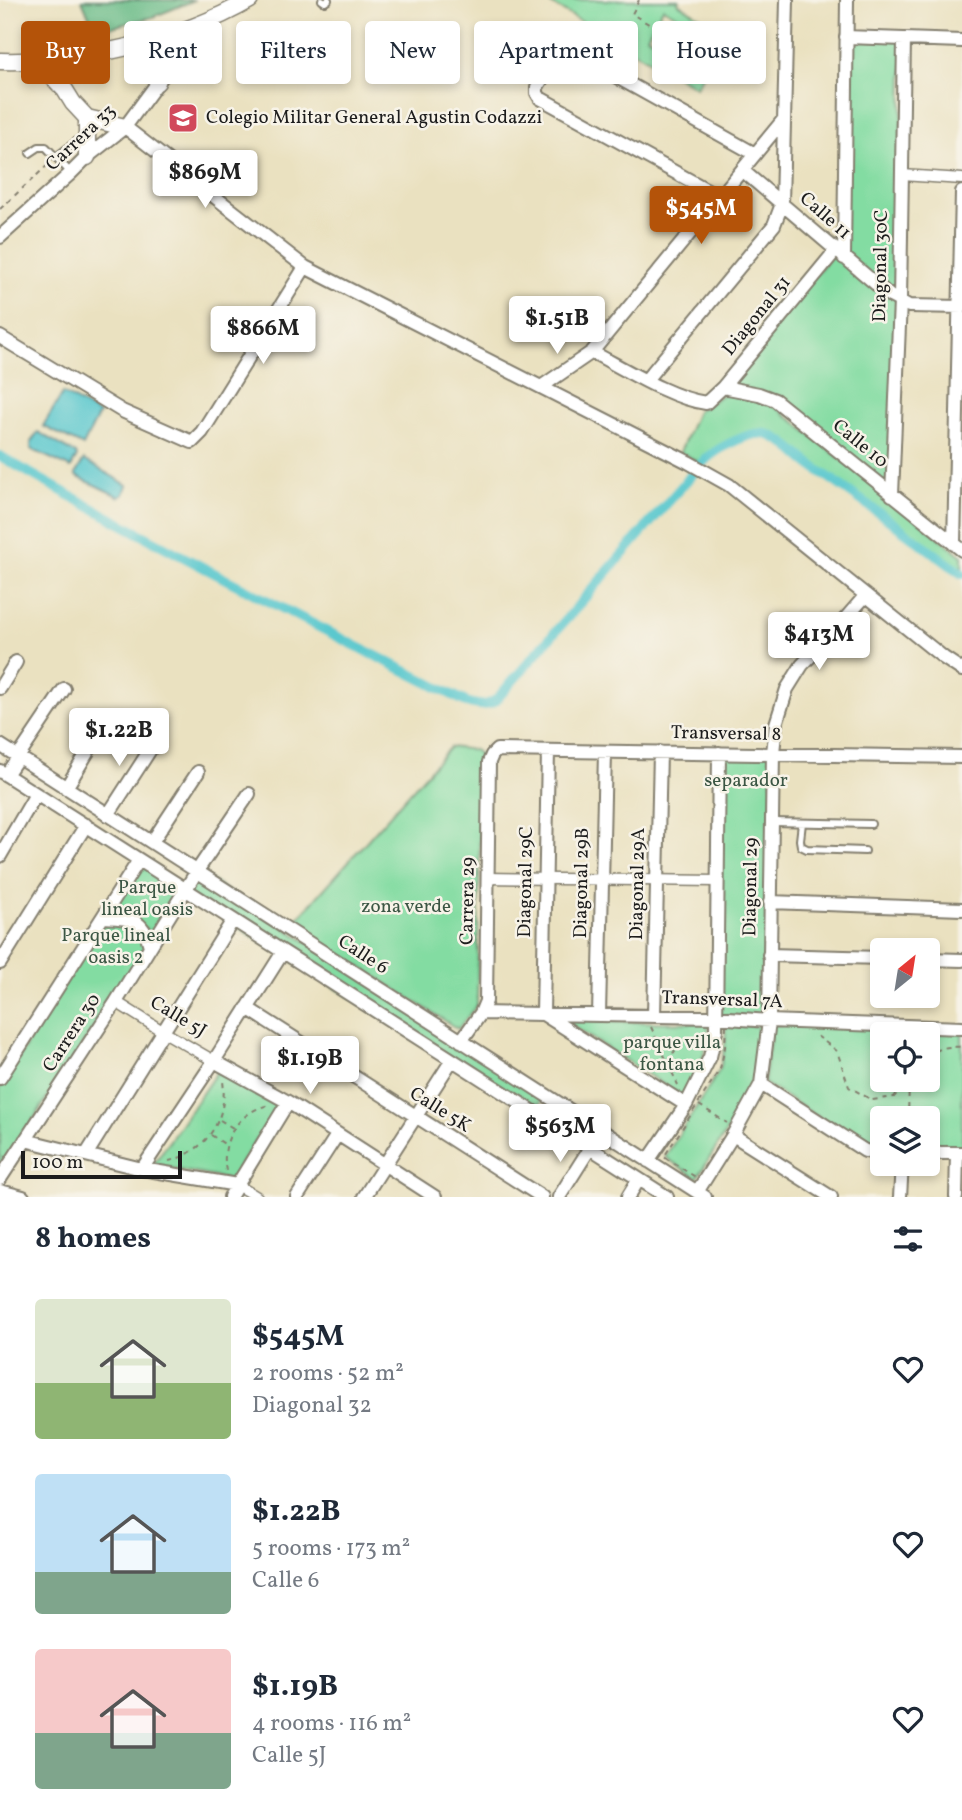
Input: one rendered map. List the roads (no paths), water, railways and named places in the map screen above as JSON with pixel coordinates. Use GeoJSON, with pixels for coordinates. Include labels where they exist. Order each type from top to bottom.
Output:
{"type":"FeatureCollection","features":[{"type":"Feature","properties":{"kind":"street"},"geometry":{"type":"LineString","coordinates":[[204,21],[250,0]]}},
{"type":"Feature","properties":{"kind":"street"},"geometry":{"type":"LineString","coordinates":[[592,352],[646,380],[774,225],[782,204],[787,0]]}},
{"type":"Feature","properties":{"kind":"street"},"geometry":{"type":"LineString","coordinates":[[840,254],[847,0]]}},
{"type":"Feature","properties":{"kind":"street"},"geometry":{"type":"LineString","coordinates":[[846,37],[962,41]]}},
{"type":"Feature","properties":{"kind":"street","name":"Diagonal 30C"},"geometry":{"type":"LineString","coordinates":[[892,495],[900,301],[904,39]]}},
{"type":"Feature","properties":{"kind":"street"},"geometry":{"type":"LineString","coordinates":[[720,197],[540,98],[537,88],[559,52],[572,52],[755,154]]}},
{"type":"Feature","properties":{"kind":"street"},"geometry":{"type":"LineString","coordinates":[[0,61],[21,62]]}},
{"type":"Feature","properties":{"kind":"street"},"geometry":{"type":"LineString","coordinates":[[59,84],[87,126],[87,157]]}},
{"type":"Feature","properties":{"kind":"street"},"geometry":{"type":"LineString","coordinates":[[65,90],[66,84]]}},
{"type":"Feature","properties":{"kind":"street","name":"Carrera 33"},"geometry":{"type":"LineString","coordinates":[[0,237],[87,157],[125,127],[156,84]]}},
{"type":"Feature","properties":{"kind":"street"},"geometry":{"type":"LineString","coordinates":[[541,387],[592,352],[784,119]]}},
{"type":"Feature","properties":{"kind":"street"},"geometry":{"type":"LineString","coordinates":[[87,126],[125,127],[305,267],[713,475],[962,670]]}},
{"type":"Feature","properties":{"kind":"street","name":"Calle 11"},"geometry":{"type":"LineString","coordinates":[[742,170],[874,284],[900,301],[909,306],[961,307]]}},
{"type":"Feature","properties":{"kind":"street"},"geometry":{"type":"LineString","coordinates":[[902,175],[962,179]]}},
{"type":"Feature","properties":{"kind":"street"},"geometry":{"type":"LineString","coordinates":[[958,547],[962,192]]}},
{"type":"Feature","properties":{"kind":"street","name":"Diagonal 31"},"geometry":{"type":"LineString","coordinates":[[646,380],[691,401],[706,403],[840,254]]}},
{"type":"Feature","properties":{"kind":"street"},"geometry":{"type":"LineString","coordinates":[[0,337],[122,411],[192,442],[202,432],[305,267]]}},
{"type":"Feature","properties":{"kind":"street","name":"Calle 10"},"geometry":{"type":"LineString","coordinates":[[723,387],[775,400],[958,547]]}},
{"type":"Feature","properties":{"kind":"street","name":"Diagonal 29"},"geometry":{"type":"LineString","coordinates":[[701,1194],[732,1130],[761,1084],[769,1021],[776,724],[787,689],[802,665],[866,595]]}},
{"type":"Feature","properties":{"kind":"street"},"geometry":{"type":"LineString","coordinates":[[0,688],[16,662]]}},
{"type":"Feature","properties":{"kind":"street"},"geometry":{"type":"LineString","coordinates":[[3,773],[18,757],[64,690]]}},
{"type":"Feature","properties":{"kind":"street"},"geometry":{"type":"LineString","coordinates":[[66,788],[107,720]]}},
{"type":"Feature","properties":{"kind":"street"},"geometry":{"type":"LineString","coordinates":[[108,815],[157,739]]}},
{"type":"Feature","properties":{"kind":"street","name":"Calle 6"},"geometry":{"type":"LineString","coordinates":[[0,745],[701,1194]]}},
{"type":"Feature","properties":{"kind":"street","name":"Transversal 8"},"geometry":{"type":"LineString","coordinates":[[492,755],[497,750],[962,757]]}},
{"type":"Feature","properties":{"kind":"street","name":"Diagonal 29C"},"geometry":{"type":"LineString","coordinates":[[543,1014],[548,751]]}},
{"type":"Feature","properties":{"kind":"street","name":"Diagonal 29B"},"geometry":{"type":"LineString","coordinates":[[599,1015],[605,752]]}},
{"type":"Feature","properties":{"kind":"street","name":"Diagonal 29A"},"geometry":{"type":"LineString","coordinates":[[652,1019],[660,752]]}},
{"type":"Feature","properties":{"kind":"street","name":"Diagonal 29"},"geometry":{"type":"LineString","coordinates":[[648,1161],[692,1105],[710,1056],[716,1030],[719,753]]}},
{"type":"Feature","properties":{"kind":"street","name":"Carrera 29"},"geometry":{"type":"LineString","coordinates":[[461,1041],[481,1013],[486,1001],[489,762],[492,755]]}},
{"type":"Feature","properties":{"kind":"street"},"geometry":{"type":"LineString","coordinates":[[152,842],[198,772]]}},
{"type":"Feature","properties":{"kind":"street","name":"Calle 6"},"geometry":{"type":"LineString","coordinates":[[3,773],[667,1197]]}},
{"type":"Feature","properties":{"kind":"street"},"geometry":{"type":"LineString","coordinates":[[1,854],[36,794]]}},
{"type":"Feature","properties":{"kind":"street","name":"Carrera 30"},"geometry":{"type":"LineString","coordinates":[[0,1179],[249,794]]}},
{"type":"Feature","properties":{"kind":"street"},"geometry":{"type":"LineString","coordinates":[[0,963],[86,825]]}},
{"type":"Feature","properties":{"kind":"street","name":"Carrera 30"},"geometry":{"type":"LineString","coordinates":[[2,1071],[139,860]]}},
{"type":"Feature","properties":{"kind":"street"},"geometry":{"type":"LineString","coordinates":[[487,878],[717,881]]}},
{"type":"Feature","properties":{"kind":"street"},"geometry":{"type":"LineString","coordinates":[[770,902],[962,909]]}},
{"type":"Feature","properties":{"kind":"street"},"geometry":{"type":"LineString","coordinates":[[103,916],[125,918],[138,923],[145,931],[150,946]]}},
{"type":"Feature","properties":{"kind":"street"},"geometry":{"type":"LineString","coordinates":[[86,1155],[233,920]]}},
{"type":"Feature","properties":{"kind":"street"},"geometry":{"type":"LineString","coordinates":[[142,1169],[284,952]]}},
{"type":"Feature","properties":{"kind":"street"},"geometry":{"type":"LineString","coordinates":[[769,955],[870,958]]}},
{"type":"Feature","properties":{"kind":"street"},"geometry":{"type":"LineString","coordinates":[[940,959],[962,960]]}},
{"type":"Feature","properties":{"kind":"street","name":"Calle 5J"},"geometry":{"type":"LineString","coordinates":[[116,1002],[288,1102],[432,1196]]}},
{"type":"Feature","properties":{"kind":"street","name":"Calle 5K"},"geometry":{"type":"LineString","coordinates":[[247,1008],[542,1197]]}},
{"type":"Feature","properties":{"kind":"street","name":"Transversal 7A"},"geometry":{"type":"LineString","coordinates":[[481,1013],[599,1015],[652,1019],[715,1017],[962,1028]]}},
{"type":"Feature","properties":{"kind":"street"},"geometry":{"type":"LineString","coordinates":[[543,1014],[692,1105]]}},
{"type":"Feature","properties":{"kind":"street"},"geometry":{"type":"LineString","coordinates":[[364,1197],[452,1060]]}},
{"type":"Feature","properties":{"kind":"street"},"geometry":{"type":"LineString","coordinates":[[761,1084],[865,1151],[870,1152]]}},
{"type":"Feature","properties":{"kind":"street"},"geometry":{"type":"LineString","coordinates":[[534,1112],[545,1095]]}},
{"type":"Feature","properties":{"kind":"street"},"geometry":{"type":"LineString","coordinates":[[230,1197],[288,1102]]}},
{"type":"Feature","properties":{"kind":"street"},"geometry":{"type":"LineString","coordinates":[[732,1130],[831,1197]]}},
{"type":"Feature","properties":{"kind":"street"},"geometry":{"type":"LineString","coordinates":[[298,1197],[337,1135]]}},
{"type":"Feature","properties":{"kind":"street"},"geometry":{"type":"LineString","coordinates":[[25,1140],[142,1169],[237,1185],[257,1197]]}},
{"type":"Feature","properties":{"kind":"street"},"geometry":{"type":"LineString","coordinates":[[559,1197],[590,1148]]}},
{"type":"Feature","properties":{"kind":"street"},"geometry":{"type":"LineString","coordinates":[[940,1153],[960,1153],[957,1197]]}},
{"type":"Feature","properties":{"kind":"street"},"geometry":{"type":"LineString","coordinates":[[900,1197],[901,1176]]}},
{"type":"Feature","properties":{"kind":"street"},"geometry":{"type":"LineString","coordinates":[[628,1197],[639,1180]]}},
{"type":"Feature","properties":{"kind":"street"},"geometry":{"type":"LineString","coordinates":[[0,1191],[23,1197]]}},
{"type":"Feature","properties":{"kind":"lane"},"geometry":{"type":"LineString","coordinates":[[322,0],[328,0]]}},
{"type":"Feature","properties":{"kind":"lane"},"geometry":{"type":"LineString","coordinates":[[55,157],[87,126]]}},
{"type":"Feature","properties":{"kind":"lane"},"geometry":{"type":"LineString","coordinates":[[30,153],[42,146],[46,147],[71,173]]}},
{"type":"Feature","properties":{"kind":"lane"},"geometry":{"type":"LineString","coordinates":[[772,822],[871,824]]}},
{"type":"Feature","properties":{"kind":"lane"},"geometry":{"type":"LineString","coordinates":[[802,823],[801,846],[807,849],[865,851]]}},
{"type":"Feature","properties":{"kind":"water"},"geometry":{"type":"Polygon","coordinates":[[[63,393],[99,414],[83,446],[43,426],[63,393]]]}},
{"type":"Feature","properties":{"kind":"water"},"geometry":{"type":"Polygon","coordinates":[[[38,432],[76,454],[71,468],[31,449],[31,442],[38,432]]]}},
{"type":"Feature","properties":{"kind":"water"},"geometry":{"type":"Polygon","coordinates":[[[84,460],[127,485],[124,494],[120,497],[76,476],[84,460]]]}},
{"type":"Feature","properties":{"kind":"waterway"},"geometry":{"type":"LineString","coordinates":[[0,456],[232,582],[466,702],[478,705],[496,700],[703,462],[737,440],[752,435],[765,434],[785,444],[962,574]]}},
{"type":"Feature","properties":{"kind":"place","name":"Colegio Militar General Agustin Codazzi"},"geometry":{"type":"Point","coordinates":[183,118]}},
{"type":"Feature","properties":{"kind":"park label","name":"separador"},"geometry":{"type":"Point","coordinates":[746,781]}},
{"type":"Feature","properties":{"kind":"park label","name":"Parque lineal oasis"},"geometry":{"type":"Point","coordinates":[147,899]}},
{"type":"Feature","properties":{"kind":"park label","name":"zona verde"},"geometry":{"type":"Point","coordinates":[406,907]}},
{"type":"Feature","properties":{"kind":"park label","name":"Parque lineal oasis 2"},"geometry":{"type":"Point","coordinates":[116,947]}},
{"type":"Feature","properties":{"kind":"park label","name":"parque villa fontana"},"geometry":{"type":"Point","coordinates":[672,1054]}}]}
